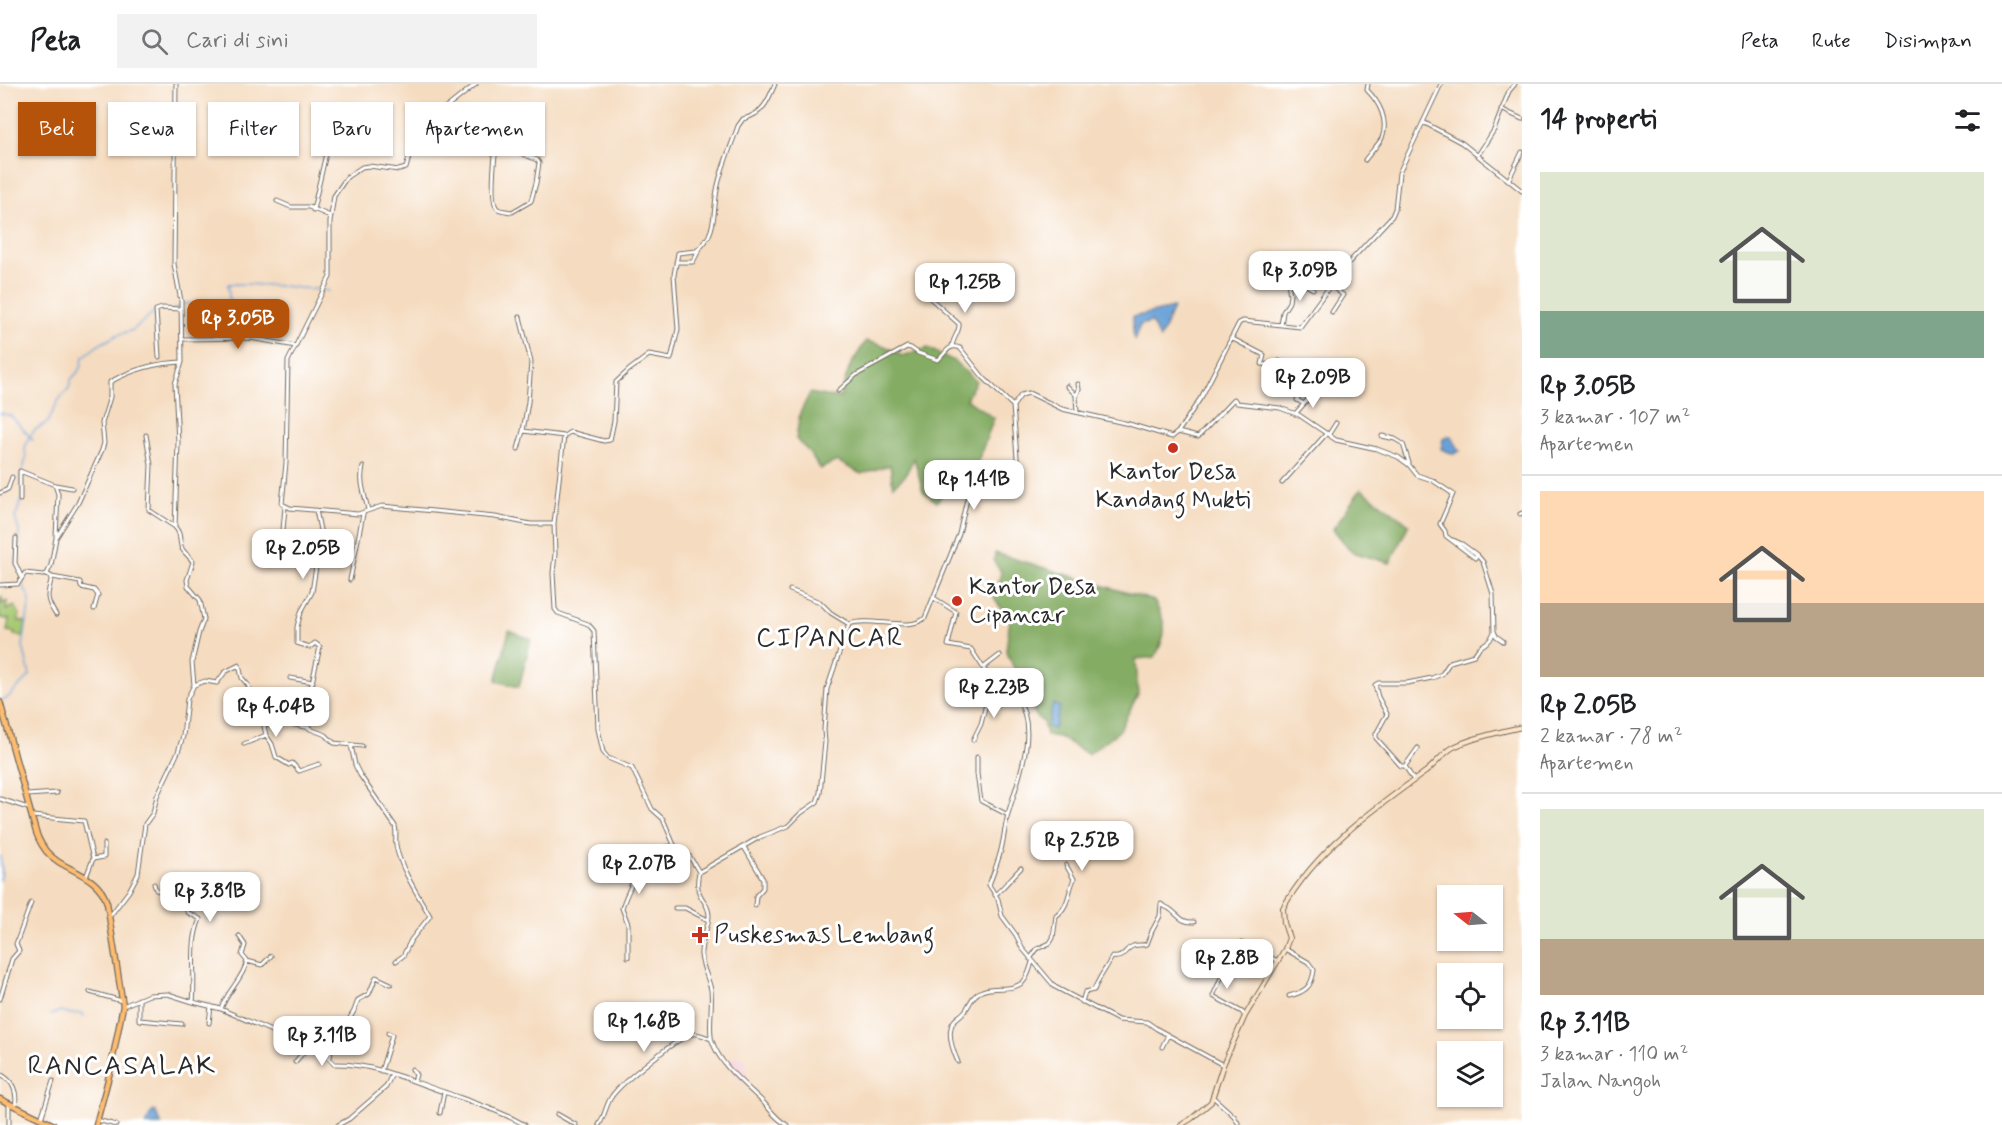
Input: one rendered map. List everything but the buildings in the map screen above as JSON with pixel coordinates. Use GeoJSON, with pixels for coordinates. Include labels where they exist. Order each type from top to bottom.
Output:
{"type":"FeatureCollection","features":[{"type":"Feature","properties":{"kind":"main road"},"geometry":{"type":"LineString","coordinates":[[0,703],[3,725],[27,795],[36,831],[46,850],[94,882],[104,894],[110,916],[122,1004],[121,1020],[97,1122]]}},
{"type":"Feature","properties":{"kind":"main road"},"geometry":{"type":"LineString","coordinates":[[0,1099],[30,1114],[42,1117],[54,1125]]}},
{"type":"Feature","properties":{"kind":"street"},"geometry":{"type":"LineString","coordinates":[[175,527],[178,442],[175,384],[182,362],[183,339],[181,301],[174,264],[176,84]]}},
{"type":"Feature","properties":{"kind":"street"},"geometry":{"type":"LineString","coordinates":[[454,102],[476,84]]}},
{"type":"Feature","properties":{"kind":"street"},"geometry":{"type":"LineString","coordinates":[[676,262],[693,262],[706,239],[715,219],[717,190],[738,126],[744,119],[754,116],[764,107],[775,84]]}},
{"type":"Feature","properties":{"kind":"street"},"geometry":{"type":"LineString","coordinates":[[1365,160],[1382,139],[1384,127],[1378,101],[1367,90],[1368,84]]}},
{"type":"Feature","properties":{"kind":"street"},"geometry":{"type":"LineString","coordinates":[[1012,406],[1021,395],[1029,393],[1062,409],[1130,424],[1172,437],[1178,432],[1202,396],[1235,328],[1243,321],[1300,327],[1341,271],[1392,216],[1395,209],[1399,173],[1441,84]]}},
{"type":"Feature","properties":{"kind":"street"},"geometry":{"type":"LineString","coordinates":[[1478,155],[1494,130],[1509,91],[1515,84]]}},
{"type":"Feature","properties":{"kind":"street"},"geometry":{"type":"LineString","coordinates":[[1501,109],[1522,119]]}},
{"type":"Feature","properties":{"kind":"street"},"geometry":{"type":"LineString","coordinates":[[1423,122],[1459,140],[1522,191]]}},
{"type":"Feature","properties":{"kind":"street"},"geometry":{"type":"LineString","coordinates":[[501,150],[513,150],[539,163],[531,201],[512,212],[498,209],[495,205],[493,182],[495,155],[501,150]]}},
{"type":"Feature","properties":{"kind":"street"},"geometry":{"type":"LineString","coordinates":[[1509,180],[1522,152]]}},
{"type":"Feature","properties":{"kind":"street"},"geometry":{"type":"LineString","coordinates":[[313,210],[325,156]]}},
{"type":"Feature","properties":{"kind":"street"},"geometry":{"type":"LineString","coordinates":[[283,530],[285,507],[282,504],[282,496],[286,463],[287,367],[330,278],[330,216],[334,196],[347,177],[363,166],[399,170],[406,168],[409,156]]}},
{"type":"Feature","properties":{"kind":"street"},"geometry":{"type":"LineString","coordinates":[[277,201],[291,207],[306,207],[330,216]]}},
{"type":"Feature","properties":{"kind":"street"},"geometry":{"type":"LineString","coordinates":[[523,430],[564,436],[570,432],[604,441],[610,440],[618,379],[649,355],[671,359],[678,329],[674,275],[678,252],[693,252],[700,248]]}},
{"type":"Feature","properties":{"kind":"street"},"geometry":{"type":"LineString","coordinates":[[1277,268],[1287,276],[1314,289]]}},
{"type":"Feature","properties":{"kind":"street"},"geometry":{"type":"LineString","coordinates":[[1281,325],[1283,312],[1290,295],[1287,276]]}},
{"type":"Feature","properties":{"kind":"street"},"geometry":{"type":"LineString","coordinates":[[1330,285],[1343,295],[1332,312]]}},
{"type":"Feature","properties":{"kind":"street"},"geometry":{"type":"LineString","coordinates":[[838,391],[856,375],[907,347],[938,360],[952,346],[959,324],[932,299]]}},
{"type":"Feature","properties":{"kind":"street"},"geometry":{"type":"LineString","coordinates":[[159,357],[156,310],[181,308]]}},
{"type":"Feature","properties":{"kind":"street"},"geometry":{"type":"LineString","coordinates":[[518,448],[528,402],[531,369],[529,350],[520,317]]}},
{"type":"Feature","properties":{"kind":"street"},"geometry":{"type":"LineString","coordinates":[[1231,338],[1264,355],[1262,364],[1277,366],[1279,361],[1303,375],[1304,384],[1297,400],[1304,404]]}},
{"type":"Feature","properties":{"kind":"street"},"geometry":{"type":"LineString","coordinates":[[183,339],[250,339],[296,346]]}},
{"type":"Feature","properties":{"kind":"street"},"geometry":{"type":"LineString","coordinates":[[790,590],[820,602],[831,613],[849,624],[864,621],[916,623],[925,618],[959,534],[967,499],[975,491],[1009,482],[1018,470],[1012,406],[983,377],[960,348],[952,346]]}},
{"type":"Feature","properties":{"kind":"street"},"geometry":{"type":"LineString","coordinates":[[56,538],[78,503],[103,447],[102,423],[111,394],[110,382],[133,371],[182,362]]}},
{"type":"Feature","properties":{"kind":"street"},"geometry":{"type":"LineString","coordinates":[[1077,412],[1078,384]]}},
{"type":"Feature","properties":{"kind":"street"},"geometry":{"type":"LineString","coordinates":[[1067,386],[1076,395]]}},
{"type":"Feature","properties":{"kind":"street"},"geometry":{"type":"LineString","coordinates":[[1295,414],[1321,387]]}},
{"type":"Feature","properties":{"kind":"street"},"geometry":{"type":"LineString","coordinates":[[1178,432],[1198,437],[1234,399],[1237,403],[1280,408],[1295,414],[1341,442],[1398,457],[1417,475],[1432,480],[1453,494],[1440,524],[1449,538],[1475,558],[1477,555],[1484,561],[1493,594],[1494,629],[1496,636],[1503,641]]}},
{"type":"Feature","properties":{"kind":"street"},"geometry":{"type":"LineString","coordinates":[[1282,483],[1336,423]]}},
{"type":"Feature","properties":{"kind":"street"},"geometry":{"type":"LineString","coordinates":[[110,916],[129,891],[138,874],[145,824],[153,813],[157,796],[183,736],[187,699],[194,685],[192,662],[204,614],[197,595],[188,586],[188,575],[193,562],[181,547],[180,532],[149,510],[152,465],[146,435]]}},
{"type":"Feature","properties":{"kind":"street"},"geometry":{"type":"LineString","coordinates":[[564,436],[554,524],[555,609],[558,613],[588,624],[594,630],[598,729],[603,752],[608,758],[632,768],[652,809],[663,819],[674,845],[690,857],[699,872],[697,887],[708,911],[701,954],[712,996],[711,1039],[728,1068],[766,1105],[776,1119],[787,1125]]}},
{"type":"Feature","properties":{"kind":"street"},"geometry":{"type":"LineString","coordinates":[[1382,436],[1395,439],[1403,444],[1409,465]]}},
{"type":"Feature","properties":{"kind":"street"},"geometry":{"type":"LineString","coordinates":[[363,467],[361,475],[368,510]]}},
{"type":"Feature","properties":{"kind":"street"},"geometry":{"type":"LineString","coordinates":[[20,500],[19,473],[22,471],[55,485],[72,488]]}},
{"type":"Feature","properties":{"kind":"street"},"geometry":{"type":"LineString","coordinates":[[0,493],[8,489],[12,477]]}},
{"type":"Feature","properties":{"kind":"street"},"geometry":{"type":"LineString","coordinates":[[47,574],[56,538],[58,494],[55,485]]}},
{"type":"Feature","properties":{"kind":"street"},"geometry":{"type":"LineString","coordinates":[[350,580],[363,514],[382,506],[495,517],[531,524],[554,524]]}},
{"type":"Feature","properties":{"kind":"street"},"geometry":{"type":"LineString","coordinates":[[285,507],[363,514]]}},
{"type":"Feature","properties":{"kind":"street"},"geometry":{"type":"LineString","coordinates":[[310,728],[307,705],[320,647],[315,643],[310,647],[297,643],[296,637],[301,612],[312,592],[321,535],[316,510]]}},
{"type":"Feature","properties":{"kind":"street"},"geometry":{"type":"LineString","coordinates":[[16,538],[16,565],[23,576]]}},
{"type":"Feature","properties":{"kind":"street"},"geometry":{"type":"LineString","coordinates":[[328,558],[353,558]]}},
{"type":"Feature","properties":{"kind":"street"},"geometry":{"type":"LineString","coordinates":[[23,576],[47,574],[80,582],[81,587],[94,590],[98,595],[94,609]]}},
{"type":"Feature","properties":{"kind":"street"},"geometry":{"type":"LineString","coordinates":[[0,585],[18,584],[23,576]]}},
{"type":"Feature","properties":{"kind":"street"},"geometry":{"type":"LineString","coordinates":[[52,577],[47,598],[56,615]]}},
{"type":"Feature","properties":{"kind":"street"},"geometry":{"type":"LineString","coordinates":[[934,598],[956,612],[948,645],[970,649],[996,688],[1002,694],[1017,699],[1025,712],[1024,761],[1008,815],[1001,852],[989,885],[1002,915],[1031,960],[1055,987],[1118,1020],[1147,1022],[1223,1065]]}},
{"type":"Feature","properties":{"kind":"street"},"geometry":{"type":"LineString","coordinates":[[699,872],[760,837],[788,826],[817,802],[820,794],[825,742],[827,689],[849,624]]}},
{"type":"Feature","properties":{"kind":"street"},"geometry":{"type":"LineString","coordinates":[[1413,779],[1405,766],[1399,765],[1376,738],[1387,714],[1378,697],[1375,685],[1377,683],[1407,683],[1442,674],[1450,662],[1474,655],[1490,640],[1494,629]]}},
{"type":"Feature","properties":{"kind":"street"},"geometry":{"type":"LineString","coordinates":[[983,668],[1000,655]]}},
{"type":"Feature","properties":{"kind":"street"},"geometry":{"type":"LineString","coordinates":[[194,685],[205,681],[217,683],[225,672],[238,665],[250,692]]}},
{"type":"Feature","properties":{"kind":"street"},"geometry":{"type":"LineString","coordinates":[[290,678],[313,682]]}},
{"type":"Feature","properties":{"kind":"street"},"geometry":{"type":"LineString","coordinates":[[973,740],[981,724],[987,700],[996,688]]}},
{"type":"Feature","properties":{"kind":"street"},"geometry":{"type":"LineString","coordinates":[[260,708],[266,735],[276,757],[289,765],[292,763],[299,771],[319,764]]}},
{"type":"Feature","properties":{"kind":"street"},"geometry":{"type":"LineString","coordinates":[[265,725],[291,724],[310,728],[326,735],[333,743],[362,746]]}},
{"type":"Feature","properties":{"kind":"street"},"geometry":{"type":"LineString","coordinates":[[1181,1125],[1206,1108],[1214,1098],[1223,1065],[1245,1016],[1285,950],[1289,938],[1284,923],[1283,908],[1309,870],[1357,823],[1413,779],[1427,771],[1452,748],[1522,727]]}},
{"type":"Feature","properties":{"kind":"street"},"geometry":{"type":"LineString","coordinates":[[244,744],[266,735]]}},
{"type":"Feature","properties":{"kind":"street"},"geometry":{"type":"LineString","coordinates":[[351,745],[355,765],[360,775],[395,826],[396,845],[401,862],[430,916],[411,940],[403,956],[396,961]]}},
{"type":"Feature","properties":{"kind":"street"},"geometry":{"type":"LineString","coordinates":[[1405,766],[1418,748]]}},
{"type":"Feature","properties":{"kind":"street"},"geometry":{"type":"LineString","coordinates":[[977,756],[981,801],[1008,815]]}},
{"type":"Feature","properties":{"kind":"street"},"geometry":{"type":"LineString","coordinates":[[27,795],[57,793]]}},
{"type":"Feature","properties":{"kind":"street"},"geometry":{"type":"LineString","coordinates":[[0,799],[30,808]]}},
{"type":"Feature","properties":{"kind":"street"},"geometry":{"type":"LineString","coordinates":[[32,816],[84,821],[93,860],[86,877]]}},
{"type":"Feature","properties":{"kind":"street"},"geometry":{"type":"LineString","coordinates":[[93,860],[103,858],[104,844]]}},
{"type":"Feature","properties":{"kind":"street"},"geometry":{"type":"LineString","coordinates":[[603,871],[625,871],[630,856],[639,849],[674,845]]}},
{"type":"Feature","properties":{"kind":"street"},"geometry":{"type":"LineString","coordinates":[[744,847],[763,879],[763,888],[756,896],[755,905]]}},
{"type":"Feature","properties":{"kind":"street"},"geometry":{"type":"LineString","coordinates":[[628,957],[628,924],[622,908],[635,878],[639,860],[637,852]]}},
{"type":"Feature","properties":{"kind":"street"},"geometry":{"type":"LineString","coordinates":[[639,860],[660,869],[684,873]]}},
{"type":"Feature","properties":{"kind":"street"},"geometry":{"type":"LineString","coordinates":[[958,1062],[951,1043],[954,1022],[966,1011],[977,993],[990,988],[1012,988],[1023,982],[1037,949],[1050,943],[1053,938],[1056,916],[1061,913],[1068,902],[1074,879],[1066,865]]}},
{"type":"Feature","properties":{"kind":"street"},"geometry":{"type":"LineString","coordinates":[[995,895],[1008,884],[1020,868]]}},
{"type":"Feature","properties":{"kind":"street"},"geometry":{"type":"LineString","coordinates":[[154,884],[156,890],[164,892],[179,887],[185,888],[186,910],[200,919],[195,937],[193,1002]]}},
{"type":"Feature","properties":{"kind":"street"},"geometry":{"type":"LineString","coordinates":[[0,999],[12,958],[19,951],[16,944],[31,903]]}},
{"type":"Feature","properties":{"kind":"street"},"geometry":{"type":"LineString","coordinates":[[1082,1002],[1085,992],[1094,990],[1098,978],[1107,970],[1112,957],[1116,958],[1124,954],[1133,946],[1148,944],[1160,916],[1161,904],[1187,923],[1194,922]]}},
{"type":"Feature","properties":{"kind":"street"},"geometry":{"type":"LineString","coordinates":[[675,908],[685,908],[708,920]]}},
{"type":"Feature","properties":{"kind":"street"},"geometry":{"type":"LineString","coordinates":[[239,936],[245,945],[243,957],[247,961],[264,964],[271,956]]}},
{"type":"Feature","properties":{"kind":"street"},"geometry":{"type":"LineString","coordinates":[[1241,943],[1278,962]]}},
{"type":"Feature","properties":{"kind":"street"},"geometry":{"type":"LineString","coordinates":[[1285,950],[1308,962],[1314,970],[1307,989],[1289,996]]}},
{"type":"Feature","properties":{"kind":"street"},"geometry":{"type":"LineString","coordinates":[[1228,952],[1222,964],[1225,967],[1224,971],[1213,997],[1242,1012],[1245,1016]]}},
{"type":"Feature","properties":{"kind":"street"},"geometry":{"type":"LineString","coordinates":[[221,1009],[228,993],[245,970],[247,961]]}},
{"type":"Feature","properties":{"kind":"street"},"geometry":{"type":"LineString","coordinates":[[330,1060],[333,1050],[333,1033],[343,1030],[358,1000],[369,994],[376,977],[391,984]]}},
{"type":"Feature","properties":{"kind":"street"},"geometry":{"type":"LineString","coordinates":[[90,992],[122,1004],[162,993],[221,1009],[326,1055],[334,1064],[350,1064],[414,1081],[472,1102],[525,1125]]}},
{"type":"Feature","properties":{"kind":"street"},"geometry":{"type":"LineString","coordinates":[[139,998],[139,1020],[182,1023]]}},
{"type":"Feature","properties":{"kind":"street"},"geometry":{"type":"LineString","coordinates":[[209,1023],[211,1006]]}},
{"type":"Feature","properties":{"kind":"street"},"geometry":{"type":"LineString","coordinates":[[381,1071],[392,1035],[388,1033]]}},
{"type":"Feature","properties":{"kind":"street"},"geometry":{"type":"LineString","coordinates":[[599,1125],[612,1096],[649,1062],[686,1036],[694,1034],[711,1039]]}},
{"type":"Feature","properties":{"kind":"street"},"geometry":{"type":"LineString","coordinates":[[1162,1047],[1168,1035]]}},
{"type":"Feature","properties":{"kind":"street"},"geometry":{"type":"LineString","coordinates":[[295,1062],[308,1047]]}},
{"type":"Feature","properties":{"kind":"street"},"geometry":{"type":"LineString","coordinates":[[412,1069],[416,1075],[414,1081]]}},
{"type":"Feature","properties":{"kind":"street"},"geometry":{"type":"LineString","coordinates":[[0,1074],[7,1078],[14,1087],[15,1107]]}},
{"type":"Feature","properties":{"kind":"street"},"geometry":{"type":"LineString","coordinates":[[338,1125],[349,1119],[386,1087],[392,1074]]}},
{"type":"Feature","properties":{"kind":"street"},"geometry":{"type":"LineString","coordinates":[[42,1117],[52,1081]]}},
{"type":"Feature","properties":{"kind":"street"},"geometry":{"type":"LineString","coordinates":[[440,1113],[444,1092]]}},
{"type":"Feature","properties":{"kind":"street"},"geometry":{"type":"LineString","coordinates":[[1214,1098],[1234,1116],[1238,1123]]}},
{"type":"Feature","properties":{"kind":"street"},"geometry":{"type":"LineString","coordinates":[[9,1104],[9,1125]]}},
{"type":"Feature","properties":{"kind":"street"},"geometry":{"type":"LineString","coordinates":[[557,1114],[576,1125]]}},
{"type":"Feature","properties":{"kind":"street"},"geometry":{"type":"LineString","coordinates":[[97,1122],[116,1125]]}},
{"type":"Feature","properties":{"kind":"shaded area"},"geometry":{"type":"Polygon","coordinates":[[[733,1055],[747,1060],[747,1078],[742,1082],[729,1067],[733,1055]]]}},
{"type":"Feature","properties":{"kind":"green space"},"geometry":{"type":"Polygon","coordinates":[[[866,341],[885,346],[902,356],[928,348],[954,361],[976,381],[966,399],[994,418],[975,469],[952,481],[937,502],[923,491],[914,458],[905,476],[893,486],[890,465],[861,474],[837,461],[820,469],[808,451],[796,439],[800,413],[810,393],[840,397],[850,366],[866,341]]]}},
{"type":"Feature","properties":{"kind":"green space"},"geometry":{"type":"Polygon","coordinates":[[[1361,489],[1409,524],[1390,563],[1352,552],[1333,529],[1361,489]]]}},
{"type":"Feature","properties":{"kind":"green space"},"geometry":{"type":"Polygon","coordinates":[[[995,553],[1154,601],[1158,609],[1163,622],[1164,634],[1155,657],[1136,659],[1138,694],[1119,731],[1088,754],[1059,737],[1046,735],[1043,722],[1023,699],[1023,687],[1006,651],[1010,619],[990,590],[999,584],[1001,571],[994,562],[995,553]]]}},
{"type":"Feature","properties":{"kind":"green space"},"geometry":{"type":"Polygon","coordinates":[[[0,597],[2,597],[2,604],[7,601],[6,610],[15,606],[19,613],[19,621],[26,622],[24,637],[7,631],[9,619],[0,618],[0,597]]]}},
{"type":"Feature","properties":{"kind":"green space"},"geometry":{"type":"Polygon","coordinates":[[[509,631],[531,639],[519,687],[496,681],[509,631]]]}},
{"type":"Feature","properties":{"kind":"water"},"geometry":{"type":"Polygon","coordinates":[[[1173,308],[1160,339],[1151,322],[1140,325],[1134,341],[1132,317],[1173,308]]]}},
{"type":"Feature","properties":{"kind":"water"},"geometry":{"type":"Polygon","coordinates":[[[1451,436],[1460,451],[1454,454],[1441,449],[1443,439],[1451,436]]]}},
{"type":"Feature","properties":{"kind":"water"},"geometry":{"type":"Polygon","coordinates":[[[1053,704],[1060,707],[1054,729],[1047,727],[1053,704]]]}},
{"type":"Feature","properties":{"kind":"water"},"geometry":{"type":"Polygon","coordinates":[[[324,1024],[335,1030],[331,1034],[330,1050],[322,1047],[324,1024]]]}},
{"type":"Feature","properties":{"kind":"water"},"geometry":{"type":"Polygon","coordinates":[[[155,1111],[162,1125],[145,1125],[152,1112],[155,1111]]]}},
{"type":"Feature","properties":{"kind":"waterway"},"geometry":{"type":"LineString","coordinates":[[172,310],[187,303],[213,309],[230,308],[228,284],[273,285],[329,291]]}},
{"type":"Feature","properties":{"kind":"waterway"},"geometry":{"type":"LineString","coordinates":[[1,701],[30,676],[23,646],[30,599],[22,584],[25,578],[17,565],[19,531],[15,518],[22,498],[21,476],[29,437],[48,422],[58,401],[81,368],[83,357],[117,335],[133,330],[155,311]]}},
{"type":"Feature","properties":{"kind":"waterway"},"geometry":{"type":"LineString","coordinates":[[0,413],[11,416],[33,440]]}},
{"type":"Feature","properties":{"kind":"waterway"},"geometry":{"type":"LineString","coordinates":[[0,857],[2,871],[0,880]]}},
{"type":"Feature","properties":{"kind":"waterway"},"geometry":{"type":"LineString","coordinates":[[51,1015],[61,1011],[71,1014],[82,1013],[84,1016]]}},
{"type":"Feature","properties":{"kind":"place","name":"Kantor Desa Kandang Mukti"},"geometry":{"type":"Point","coordinates":[1173,448]}},
{"type":"Feature","properties":{"kind":"place","name":"Kantor Desa Cipancar"},"geometry":{"type":"Point","coordinates":[957,601]}},
{"type":"Feature","properties":{"kind":"place","name":"Puskesmas Lembang"},"geometry":{"type":"Point","coordinates":[700,935]}},
{"type":"Feature","properties":{"kind":"district","name":"CIPANCAR"},"geometry":{"type":"Point","coordinates":[830,638]}},
{"type":"Feature","properties":{"kind":"district","name":"RANCASALAK"},"geometry":{"type":"Point","coordinates":[122,1066]}}]}
